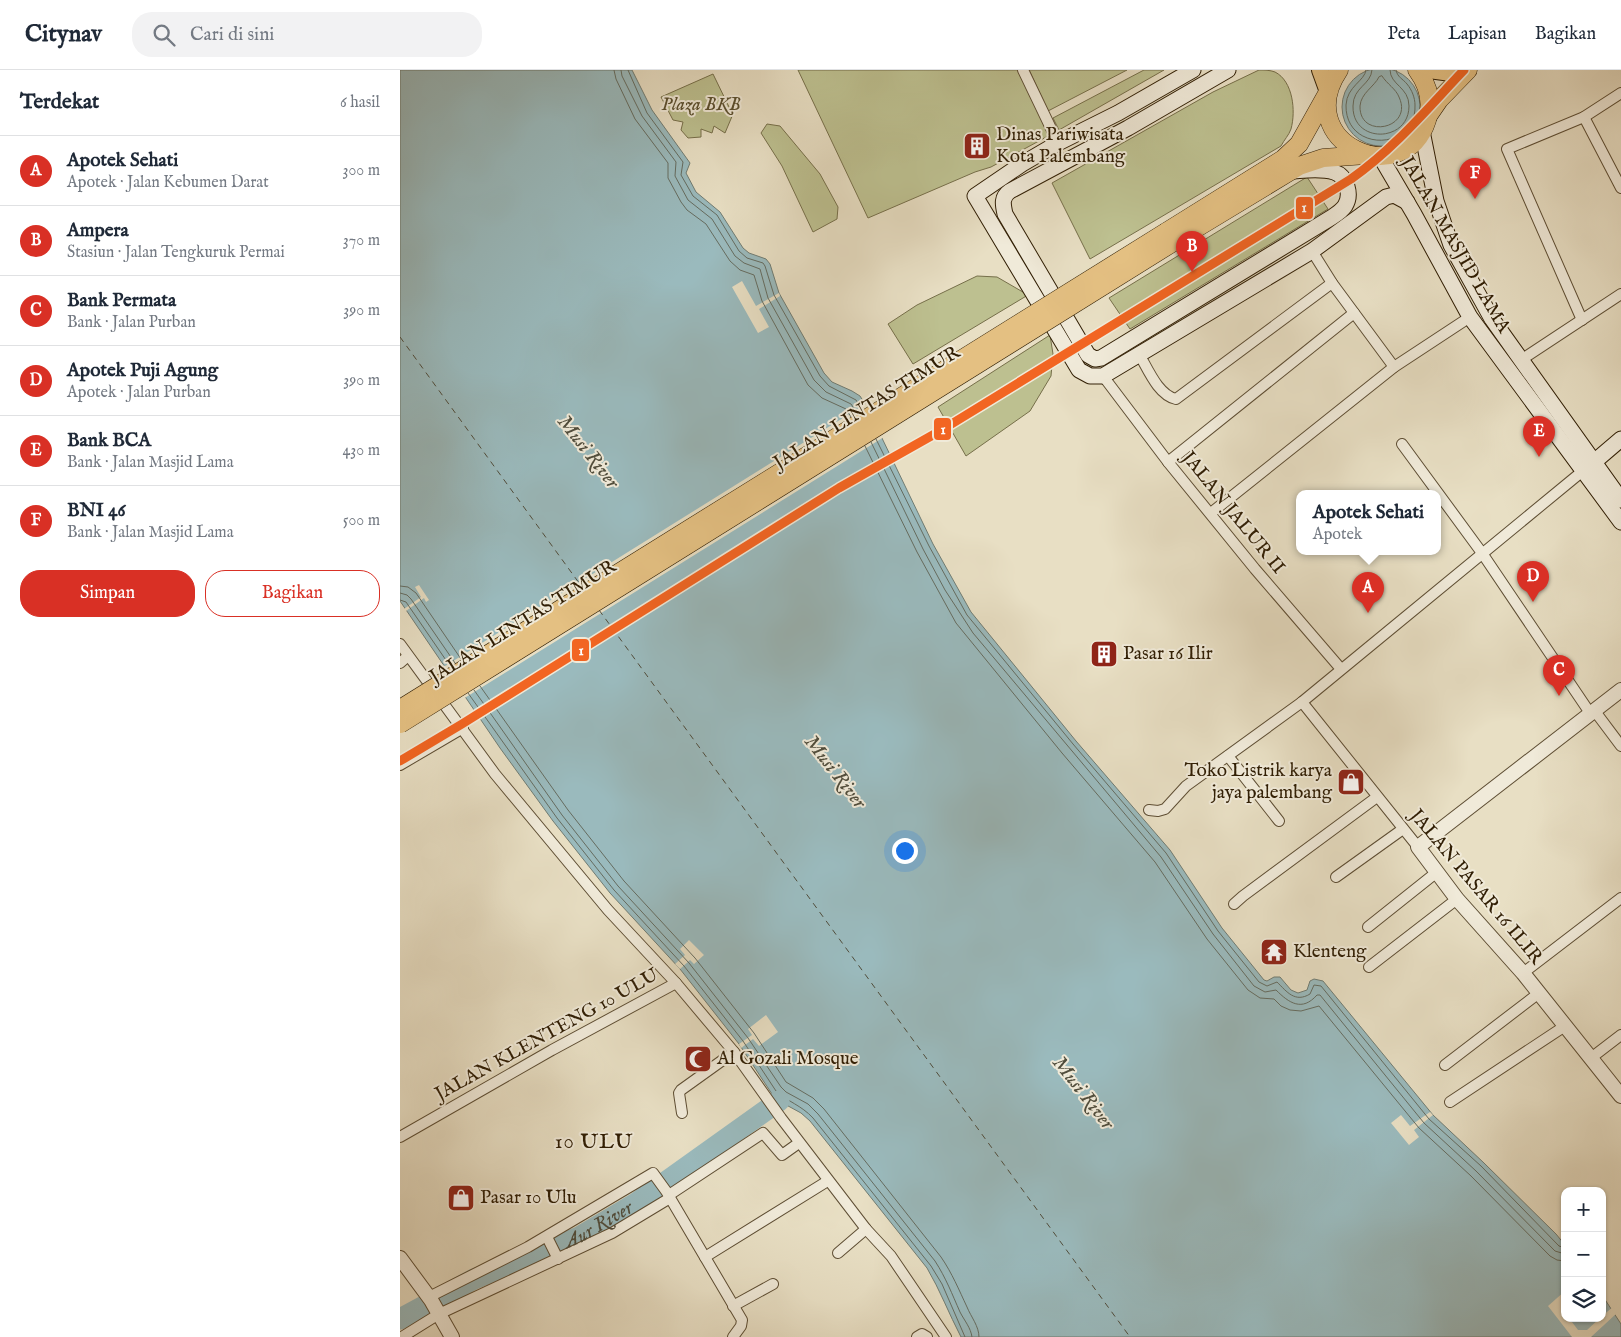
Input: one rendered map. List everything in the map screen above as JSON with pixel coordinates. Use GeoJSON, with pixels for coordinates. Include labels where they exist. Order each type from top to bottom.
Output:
{"type":"FeatureCollection","features":[{"type":"Feature","properties":{"kind":"highway","name":"JALAN LINTAS TIMUR"},"geometry":{"type":"LineString","coordinates":[[400,724],[1169,237],[1283,160],[1299,144],[1339,70]]}},
{"type":"Feature","properties":{"kind":"highway"},"geometry":{"type":"LineString","coordinates":[[1417,70],[1427,88],[1430,102],[1425,124]]}},
{"type":"Feature","properties":{"kind":"highway","name":"JALAN LINTAS TIMUR"},"geometry":{"type":"LineString","coordinates":[[400,709],[1169,237],[1289,171],[1314,160],[1396,153],[1411,145],[1418,139],[1439,100],[1467,71]]}},
{"type":"Feature","properties":{"kind":"highway"},"geometry":{"type":"LineString","coordinates":[[1328,92],[1326,105],[1328,119],[1334,132],[1342,142],[1354,150],[1373,156]]}},
{"type":"Feature","properties":{"kind":"main road"},"geometry":{"type":"LineString","coordinates":[[1193,70],[1118,113],[1058,142],[975,196],[1079,370],[1090,376],[1103,376],[1312,252],[1390,195],[1399,197],[1407,202]]}},
{"type":"Feature","properties":{"kind":"main road"},"geometry":{"type":"LineString","coordinates":[[1228,70],[1128,128],[1010,191],[1004,198],[1005,214],[1088,355],[1095,359],[1102,358],[1330,219],[1345,206],[1348,193],[1347,185],[1340,175],[1318,170],[1289,171]]}},
{"type":"Feature","properties":{"kind":"main road"},"geometry":{"type":"LineString","coordinates":[[1320,70],[1328,92]]}},
{"type":"Feature","properties":{"kind":"main road"},"geometry":{"type":"LineString","coordinates":[[1429,70],[1451,74],[1467,71]]}},
{"type":"Feature","properties":{"kind":"main road"},"geometry":{"type":"LineString","coordinates":[[1118,113],[1128,128]]}},
{"type":"Feature","properties":{"kind":"main road"},"geometry":{"type":"LineString","coordinates":[[1425,124],[1436,201],[1451,245],[1488,311],[1588,467],[1621,500]]}},
{"type":"Feature","properties":{"kind":"main road","name":"JALAN MASJID LAMA"},"geometry":{"type":"LineString","coordinates":[[1373,156],[1407,202],[1470,317],[1588,467],[1621,522]]}},
{"type":"Feature","properties":{"kind":"main road"},"geometry":{"type":"LineString","coordinates":[[1345,206],[1353,221]]}},
{"type":"Feature","properties":{"kind":"main road"},"geometry":{"type":"LineString","coordinates":[[1423,230],[1443,221]]}},
{"type":"Feature","properties":{"kind":"main road"},"geometry":{"type":"LineString","coordinates":[[1588,467],[1621,439]]}},
{"type":"Feature","properties":{"kind":"street"},"geometry":{"type":"LineString","coordinates":[[1023,70],[1058,142]]}},
{"type":"Feature","properties":{"kind":"street"},"geometry":{"type":"LineString","coordinates":[[1582,320],[1507,149],[1584,117],[1621,93]]}},
{"type":"Feature","properties":{"kind":"street"},"geometry":{"type":"LineString","coordinates":[[1584,117],[1621,188]]}},
{"type":"Feature","properties":{"kind":"street"},"geometry":{"type":"LineString","coordinates":[[1312,252],[1354,314],[1394,366]]}},
{"type":"Feature","properties":{"kind":"street"},"geometry":{"type":"LineString","coordinates":[[1139,354],[1160,388],[1168,397],[1176,399],[1332,283]]}},
{"type":"Feature","properties":{"kind":"street"},"geometry":{"type":"LineString","coordinates":[[1521,360],[1621,294]]}},
{"type":"Feature","properties":{"kind":"street"},"geometry":{"type":"LineString","coordinates":[[1168,462],[1354,314]]}},
{"type":"Feature","properties":{"kind":"street"},"geometry":{"type":"LineString","coordinates":[[1211,513],[1394,366],[1470,317]]}},
{"type":"Feature","properties":{"kind":"street","name":"JALAN JALUR II"},"geometry":{"type":"LineString","coordinates":[[1103,376],[1168,462],[1341,669]]}},
{"type":"Feature","properties":{"kind":"street"},"geometry":{"type":"LineString","coordinates":[[1402,444],[1435,490]]}},
{"type":"Feature","properties":{"kind":"street"},"geometry":{"type":"LineString","coordinates":[[1149,810],[1158,811],[1165,809],[1186,786],[1302,702],[1588,467]]}},
{"type":"Feature","properties":{"kind":"street"},"geometry":{"type":"LineString","coordinates":[[1441,498],[1482,553],[1592,712],[1621,746]]}},
{"type":"Feature","properties":{"kind":"street","name":"JALAN KLENTENG 10 ULU"},"geometry":{"type":"LineString","coordinates":[[400,644],[404,660],[463,728],[495,774],[608,910],[676,983],[552,1050],[400,1137]]}},
{"type":"Feature","properties":{"kind":"street"},"geometry":{"type":"LineString","coordinates":[[1418,847],[1621,690]]}},
{"type":"Feature","properties":{"kind":"street","name":"JALAN PASAR 16 ILIR"},"geometry":{"type":"LineString","coordinates":[[1302,702],[1418,847],[1457,899],[1523,973],[1621,1096]]}},
{"type":"Feature","properties":{"kind":"street"},"geometry":{"type":"LineString","coordinates":[[400,765],[463,728]]}},
{"type":"Feature","properties":{"kind":"street"},"geometry":{"type":"LineString","coordinates":[[1228,756],[1279,821]]}},
{"type":"Feature","properties":{"kind":"street"},"geometry":{"type":"LineString","coordinates":[[1234,904],[1377,797]]}},
{"type":"Feature","properties":{"kind":"street"},"geometry":{"type":"LineString","coordinates":[[1336,877],[1403,830]]}},
{"type":"Feature","properties":{"kind":"street"},"geometry":{"type":"LineString","coordinates":[[1368,927],[1437,872]]}},
{"type":"Feature","properties":{"kind":"street"},"geometry":{"type":"LineString","coordinates":[[1523,973],[1621,898]]}},
{"type":"Feature","properties":{"kind":"street"},"geometry":{"type":"LineString","coordinates":[[1370,967],[1457,899]]}},
{"type":"Feature","properties":{"kind":"street"},"geometry":{"type":"LineString","coordinates":[[676,983],[734,1052],[781,1118],[866,1229],[891,1256],[946,1337]]}},
{"type":"Feature","properties":{"kind":"street"},"geometry":{"type":"LineString","coordinates":[[1445,1065],[1539,993]]}},
{"type":"Feature","properties":{"kind":"street"},"geometry":{"type":"LineString","coordinates":[[1450,1102],[1566,1026]]}},
{"type":"Feature","properties":{"kind":"street"},"geometry":{"type":"LineString","coordinates":[[1591,1058],[1621,1035]]}},
{"type":"Feature","properties":{"kind":"street"},"geometry":{"type":"LineString","coordinates":[[682,1113],[679,1093],[681,1090],[734,1052]]}},
{"type":"Feature","properties":{"kind":"street"},"geometry":{"type":"LineString","coordinates":[[402,1337],[438,1313],[612,1233],[763,1133],[782,1155],[796,1145]]}},
{"type":"Feature","properties":{"kind":"street"},"geometry":{"type":"LineString","coordinates":[[430,1298],[548,1239],[651,1173],[654,1173],[742,1320],[741,1326],[733,1337]]}},
{"type":"Feature","properties":{"kind":"street"},"geometry":{"type":"LineString","coordinates":[[705,1258],[826,1182]]}},
{"type":"Feature","properties":{"kind":"street"},"geometry":{"type":"LineString","coordinates":[[838,1253],[866,1229]]}},
{"type":"Feature","properties":{"kind":"street"},"geometry":{"type":"LineString","coordinates":[[548,1239],[557,1258]]}},
{"type":"Feature","properties":{"kind":"street"},"geometry":{"type":"LineString","coordinates":[[400,1258],[430,1298],[452,1337]]}},
{"type":"Feature","properties":{"kind":"street"},"geometry":{"type":"LineString","coordinates":[[734,1306],[773,1284]]}},
{"type":"Feature","properties":{"kind":"street"},"geometry":{"type":"LineString","coordinates":[[917,1337],[922,1334],[927,1337]]}},
{"type":"Feature","properties":{"kind":"green space"},"geometry":{"type":"Polygon","coordinates":[[[798,70],[1018,70],[1050,135],[991,167],[975,172],[868,218],[798,70]]]}},
{"type":"Feature","properties":{"kind":"green space"},"geometry":{"type":"Polygon","coordinates":[[[1029,70],[1127,70],[1048,111],[1029,70]]]}},
{"type":"Feature","properties":{"kind":"green space"},"geometry":{"type":"Polygon","coordinates":[[[1144,70],[1164,70],[1059,130],[1053,118],[1144,70]]]}},
{"type":"Feature","properties":{"kind":"green space"},"geometry":{"type":"Polygon","coordinates":[[[1259,70],[1273,71],[1281,76],[1286,82],[1292,97],[1293,114],[1291,129],[1281,146],[1090,259],[1052,183],[1213,92],[1259,70]]]}},
{"type":"Feature","properties":{"kind":"green space","name":"Plaza BKB"},"geometry":{"type":"Polygon","coordinates":[[[713,74],[730,109],[726,112],[733,114],[725,133],[714,126],[712,133],[701,129],[701,137],[688,138],[681,130],[683,122],[673,120],[661,97],[713,74]]]}},
{"type":"Feature","properties":{"kind":"green space"},"geometry":{"type":"Polygon","coordinates":[[[767,124],[780,126],[820,174],[838,207],[837,219],[813,232],[782,166],[761,133],[767,124]]]}},
{"type":"Feature","properties":{"kind":"green space"},"geometry":{"type":"Polygon","coordinates":[[[1307,177],[1328,209],[1130,329],[1109,298],[1307,177]]]}},
{"type":"Feature","properties":{"kind":"green space"},"geometry":{"type":"Polygon","coordinates":[[[977,276],[997,277],[1028,295],[913,364],[888,324],[917,305],[977,276]]]}},
{"type":"Feature","properties":{"kind":"green space"},"geometry":{"type":"Polygon","coordinates":[[[1050,335],[1053,354],[1051,376],[1030,411],[966,456],[938,407],[1050,335]]]}},
{"type":"Feature","properties":{"kind":"water"},"geometry":{"type":"Polygon","coordinates":[[[1381,68],[1396,71],[1409,79],[1417,92],[1420,107],[1417,122],[1409,135],[1396,143],[1381,146],[1366,143],[1353,135],[1345,122],[1342,107],[1345,92],[1353,79],[1366,71],[1381,68]]]}},
{"type":"Feature","properties":{"kind":"water","name":"Musi River"},"geometry":{"type":"Polygon","coordinates":[[[400,70],[632,70],[652,110],[690,163],[686,173],[696,192],[720,212],[743,248],[749,253],[766,259],[770,264],[779,293],[824,373],[832,382],[860,396],[867,407],[933,544],[971,612],[1076,741],[1170,850],[1222,928],[1264,980],[1267,981],[1274,977],[1280,977],[1291,990],[1298,993],[1307,990],[1310,981],[1314,979],[1323,981],[1433,1115],[1556,1234],[1561,1240],[1561,1322],[1606,1322],[1606,1301],[1621,1324],[1621,1337],[961,1337],[927,1268],[810,1121],[801,1113],[779,1101],[772,1094],[739,1044],[680,969],[610,893],[553,821],[500,748],[400,601],[400,70]]]}},
{"type":"Feature","properties":{"kind":"pier"},"geometry":{"type":"Polygon","coordinates":[[[742,281],[756,306],[779,293],[780,296],[759,309],[769,327],[758,333],[732,287],[742,281]]]}},
{"type":"Feature","properties":{"kind":"pier"},"geometry":{"type":"Polygon","coordinates":[[[867,403],[884,437],[463,699],[442,668],[867,403]]]}},
{"type":"Feature","properties":{"kind":"pier"},"geometry":{"type":"Polygon","coordinates":[[[419,585],[429,600],[426,602],[424,598],[406,611],[404,609],[421,597],[415,587],[419,585]]]}},
{"type":"Feature","properties":{"kind":"pier"},"geometry":{"type":"Polygon","coordinates":[[[689,940],[704,955],[694,964],[690,960],[680,969],[675,964],[685,955],[680,949],[689,940]]]}},
{"type":"Feature","properties":{"kind":"pier"},"geometry":{"type":"Polygon","coordinates":[[[766,1015],[778,1032],[759,1046],[753,1039],[741,1048],[739,1044],[752,1035],[748,1029],[766,1015]]]}},
{"type":"Feature","properties":{"kind":"pier"},"geometry":{"type":"Polygon","coordinates":[[[1430,1112],[1433,1115],[1414,1130],[1419,1137],[1409,1145],[1391,1123],[1401,1115],[1410,1126],[1430,1112]]]}},
{"type":"Feature","properties":{"kind":"pier"},"geometry":{"type":"Polygon","coordinates":[[[1561,1295],[1561,1322],[1572,1322],[1578,1330],[1587,1330],[1596,1322],[1606,1322],[1606,1313],[1613,1307],[1617,1313],[1591,1337],[1572,1337],[1548,1306],[1561,1295]]]}},
{"type":"Feature","properties":{"kind":"waterway","name":"Aur River"},"geometry":{"type":"LineString","coordinates":[[400,1319],[474,1279],[579,1237],[636,1203],[779,1101]]}},
{"type":"Feature","properties":{"kind":"ferry route"},"geometry":{"type":"LineString","coordinates":[[400,337],[582,587]]}},
{"type":"Feature","properties":{"kind":"ferry route"},"geometry":{"type":"LineString","coordinates":[[599,610],[1130,1337]]}},
{"type":"Feature","properties":{"kind":"transit line","name":"1"},"geometry":{"type":"LineString","coordinates":[[400,761],[839,488],[940,431],[1351,179],[1382,155],[1464,70]]}},
{"type":"Feature","properties":{"kind":"place","name":"Dinas Pariwisata Kota Palembang"},"geometry":{"type":"Point","coordinates":[977,146]}},
{"type":"Feature","properties":{"kind":"place","name":"BNI 46"},"geometry":{"type":"Point","coordinates":[1475,199]}},
{"type":"Feature","properties":{"kind":"place","name":"Ampera"},"geometry":{"type":"Point","coordinates":[1192,272]}},
{"type":"Feature","properties":{"kind":"place","name":"Bank BCA"},"geometry":{"type":"Point","coordinates":[1539,457]}},
{"type":"Feature","properties":{"kind":"place","name":"Apotek Puji Agung"},"geometry":{"type":"Point","coordinates":[1533,602]}},
{"type":"Feature","properties":{"kind":"place","name":"Apotek Sehati"},"geometry":{"type":"Point","coordinates":[1368,613]}},
{"type":"Feature","properties":{"kind":"place","name":"Pasar 16 Ilir"},"geometry":{"type":"Point","coordinates":[1104,654]}},
{"type":"Feature","properties":{"kind":"place","name":"Bank Permata"},"geometry":{"type":"Point","coordinates":[1559,696]}},
{"type":"Feature","properties":{"kind":"place","name":"Toko Listrik karya jaya palembang"},"geometry":{"type":"Point","coordinates":[1351,782]}},
{"type":"Feature","properties":{"kind":"place","name":"Klenteng"},"geometry":{"type":"Point","coordinates":[1274,952]}},
{"type":"Feature","properties":{"kind":"place","name":"Al Gozali Mosque"},"geometry":{"type":"Point","coordinates":[698,1059]}},
{"type":"Feature","properties":{"kind":"place","name":"Pasar 10 Ulu"},"geometry":{"type":"Point","coordinates":[461,1198]}},
{"type":"Feature","properties":{"kind":"district","name":"10 ULU"},"geometry":{"type":"Point","coordinates":[594,1142]}}]}
